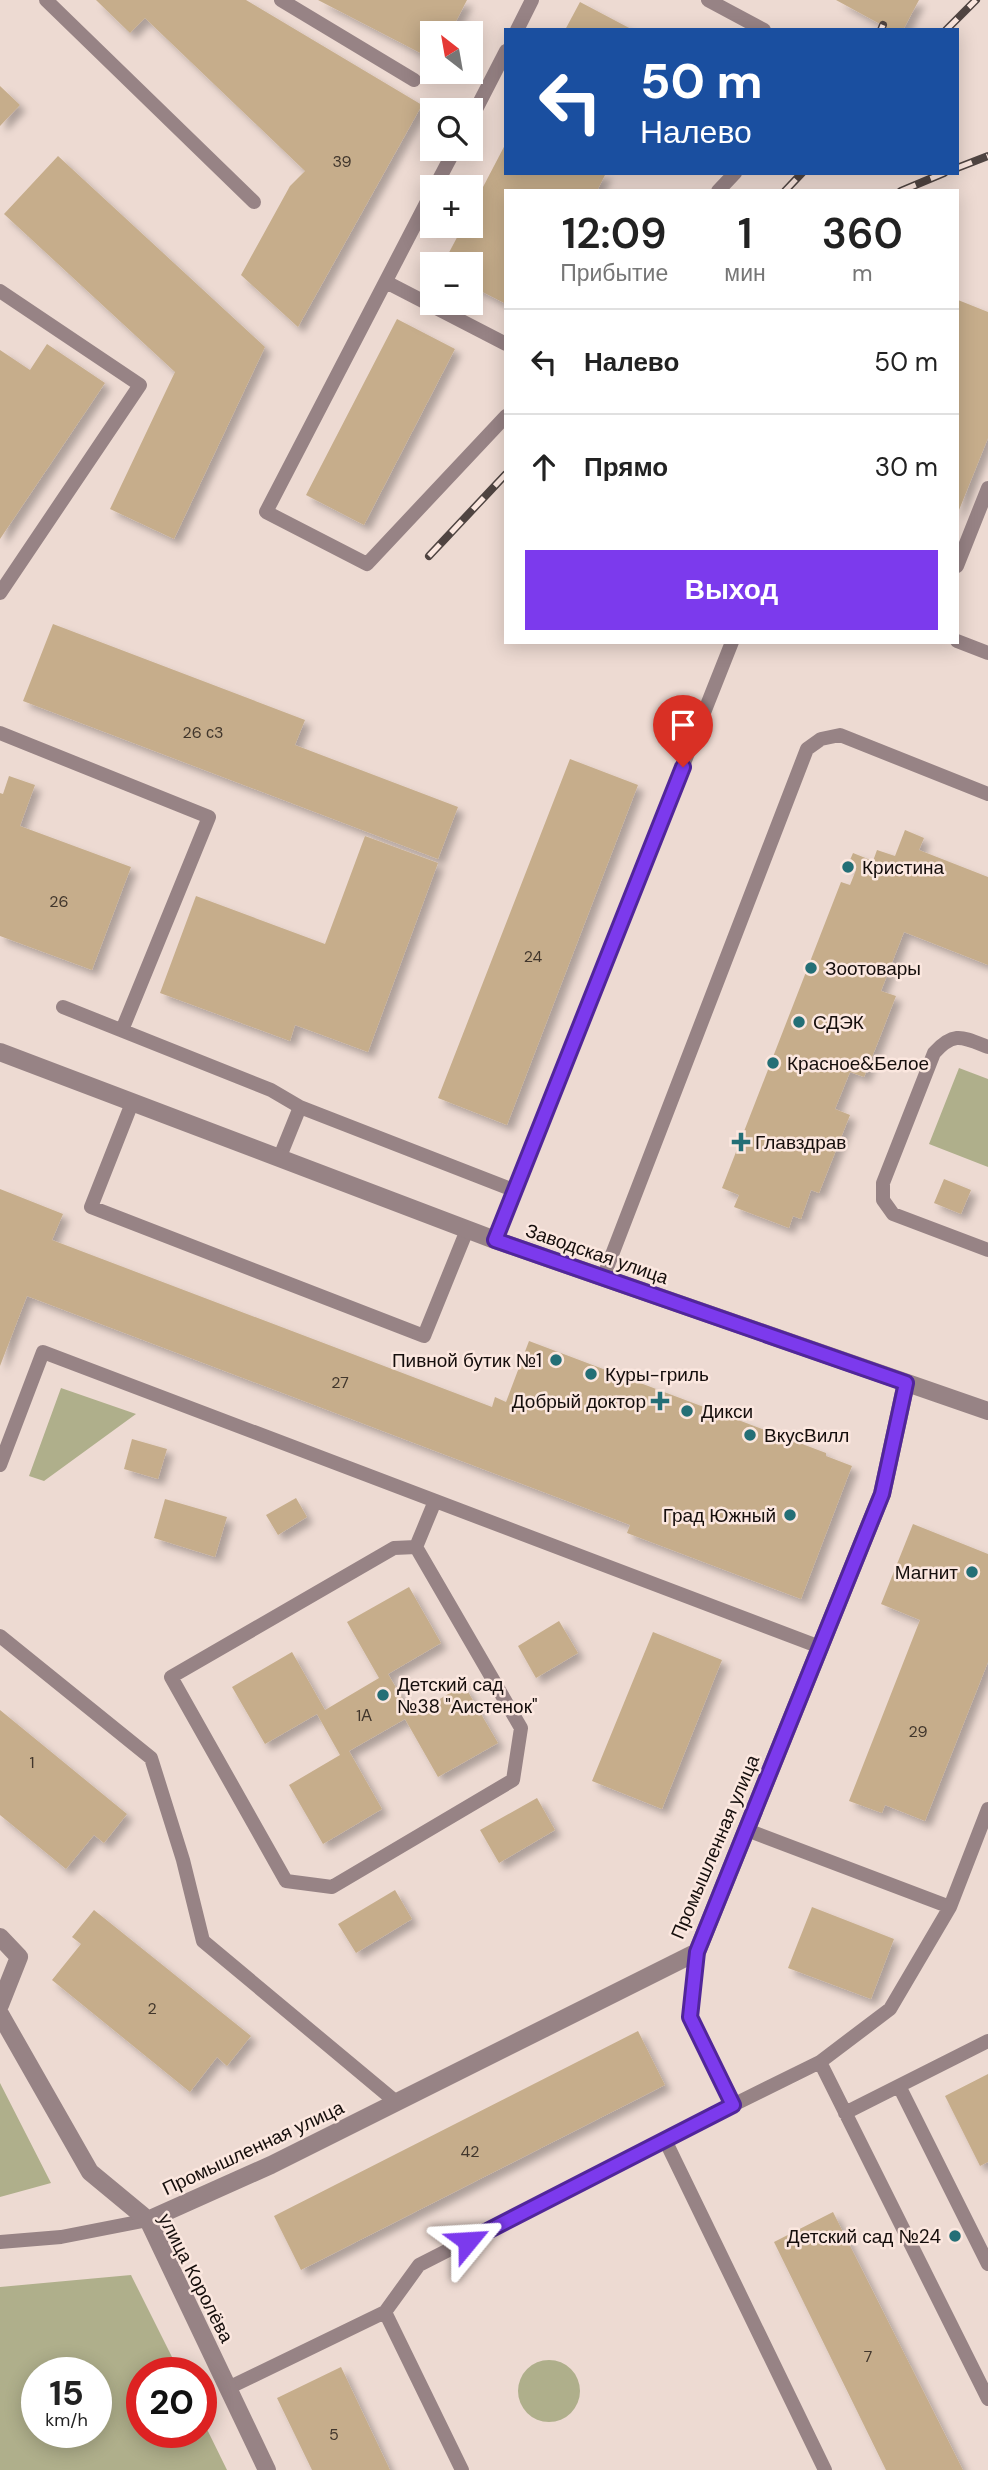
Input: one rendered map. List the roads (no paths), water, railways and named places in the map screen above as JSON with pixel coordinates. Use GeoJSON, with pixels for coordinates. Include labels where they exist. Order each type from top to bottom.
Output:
{"type":"FeatureCollection","features":[{"type":"Feature","properties":{"kind":"street","name":"Заводская улица"},"geometry":{"type":"LineString","coordinates":[[0,1052],[467,1230],[988,1411]]}},
{"type":"Feature","properties":{"kind":"street","name":"Промышленная улица"},"geometry":{"type":"LineString","coordinates":[[148,2220],[271,2165],[697,1952],[882,1494],[906,1383]]}},
{"type":"Feature","properties":{"kind":"street"},"geometry":{"type":"LineString","coordinates":[[0,1937],[19,1957],[0,2005]]}},
{"type":"Feature","properties":{"kind":"street","name":"улица Королёва"},"geometry":{"type":"LineString","coordinates":[[0,2014],[90,2172],[148,2220],[267,2470]]}},
{"type":"Feature","properties":{"kind":"lane"},"geometry":{"type":"LineString","coordinates":[[46,0],[254,202]]}},
{"type":"Feature","properties":{"kind":"lane"},"geometry":{"type":"LineString","coordinates":[[281,0],[414,80]]}},
{"type":"Feature","properties":{"kind":"lane"},"geometry":{"type":"LineString","coordinates":[[518,28],[533,0]]}},
{"type":"Feature","properties":{"kind":"lane"},"geometry":{"type":"LineString","coordinates":[[708,0],[760,28]]}},
{"type":"Feature","properties":{"kind":"lane"},"geometry":{"type":"LineString","coordinates":[[481,98],[504,55]]}},
{"type":"Feature","properties":{"kind":"lane"},"geometry":{"type":"LineString","coordinates":[[720,189],[733,175]]}},
{"type":"Feature","properties":{"kind":"lane"},"geometry":{"type":"LineString","coordinates":[[420,215],[266,512],[367,564],[504,418]]}},
{"type":"Feature","properties":{"kind":"lane"},"geometry":{"type":"LineString","coordinates":[[386,282],[504,343]]}},
{"type":"Feature","properties":{"kind":"lane"},"geometry":{"type":"LineString","coordinates":[[0,291],[140,385],[0,593]]}},
{"type":"Feature","properties":{"kind":"lane"},"geometry":{"type":"LineString","coordinates":[[959,561],[988,488]]}},
{"type":"Feature","properties":{"kind":"lane"},"geometry":{"type":"LineString","coordinates":[[959,642],[988,653]]}},
{"type":"Feature","properties":{"kind":"lane"},"geometry":{"type":"LineString","coordinates":[[495,1240],[731,644]]}},
{"type":"Feature","properties":{"kind":"lane"},"geometry":{"type":"LineString","coordinates":[[0,733],[209,817],[122,1030]]}},
{"type":"Feature","properties":{"kind":"lane"},"geometry":{"type":"LineString","coordinates":[[603,1279],[807,749],[821,739],[840,735],[988,793]]}},
{"type":"Feature","properties":{"kind":"lane"},"geometry":{"type":"LineString","coordinates":[[63,1007],[271,1090],[300,1107],[516,1191]]}},
{"type":"Feature","properties":{"kind":"lane"},"geometry":{"type":"LineString","coordinates":[[988,1046],[964,1037],[946,1040],[933,1053],[883,1183],[883,1200],[893,1214],[988,1250]]}},
{"type":"Feature","properties":{"kind":"lane"},"geometry":{"type":"LineString","coordinates":[[132,1103],[92,1207],[424,1336],[467,1230]]}},
{"type":"Feature","properties":{"kind":"lane"},"geometry":{"type":"LineString","coordinates":[[279,1159],[300,1107]]}},
{"type":"Feature","properties":{"kind":"lane"},"geometry":{"type":"LineString","coordinates":[[0,1465],[43,1352],[820,1647]]}},
{"type":"Feature","properties":{"kind":"lane"},"geometry":{"type":"LineString","coordinates":[[416,1546],[435,1501]]}},
{"type":"Feature","properties":{"kind":"lane"},"geometry":{"type":"LineString","coordinates":[[416,1546],[521,1728],[513,1780],[332,1887],[286,1881],[171,1677],[394,1548],[416,1546]]}},
{"type":"Feature","properties":{"kind":"lane"},"geometry":{"type":"LineString","coordinates":[[0,1636],[151,1758],[183,1860],[203,1941],[396,2102]]}},
{"type":"Feature","properties":{"kind":"lane"},"geometry":{"type":"LineString","coordinates":[[228,2388],[385,2312],[419,2265],[820,2062],[890,2010],[950,1907],[988,1809]]}},
{"type":"Feature","properties":{"kind":"lane"},"geometry":{"type":"LineString","coordinates":[[747,1830],[950,1907]]}},
{"type":"Feature","properties":{"kind":"lane"},"geometry":{"type":"LineString","coordinates":[[697,1952],[690,2017],[733,2105]]}},
{"type":"Feature","properties":{"kind":"lane"},"geometry":{"type":"LineString","coordinates":[[845,2113],[988,2042]]}},
{"type":"Feature","properties":{"kind":"lane"},"geometry":{"type":"LineString","coordinates":[[820,2062],[988,2399]]}},
{"type":"Feature","properties":{"kind":"lane"},"geometry":{"type":"LineString","coordinates":[[899,2086],[988,2264]]}},
{"type":"Feature","properties":{"kind":"lane"},"geometry":{"type":"LineString","coordinates":[[665,2140],[825,2470]]}},
{"type":"Feature","properties":{"kind":"lane"},"geometry":{"type":"LineString","coordinates":[[0,2242],[61,2237],[148,2220]]}},
{"type":"Feature","properties":{"kind":"lane"},"geometry":{"type":"LineString","coordinates":[[385,2312],[461,2470]]}},
{"type":"Feature","properties":{"kind":"railway"},"geometry":{"type":"LineString","coordinates":[[948,28],[976,0]]}},
{"type":"Feature","properties":{"kind":"railway"},"geometry":{"type":"LineString","coordinates":[[959,167],[988,156]]}},
{"type":"Feature","properties":{"kind":"railway"},"geometry":{"type":"LineString","coordinates":[[787,189],[800,175]]}},
{"type":"Feature","properties":{"kind":"railway"},"geometry":{"type":"LineString","coordinates":[[906,189],[939,175]]}},
{"type":"Feature","properties":{"kind":"railway"},"geometry":{"type":"LineString","coordinates":[[429,556],[504,476]]}},
{"type":"Feature","properties":{"kind":"place","name":"Кристина"},"geometry":{"type":"Point","coordinates":[848,867]}},
{"type":"Feature","properties":{"kind":"place","name":"Зоотовары"},"geometry":{"type":"Point","coordinates":[811,968]}},
{"type":"Feature","properties":{"kind":"place","name":"СДЭК"},"geometry":{"type":"Point","coordinates":[799,1022]}},
{"type":"Feature","properties":{"kind":"place","name":"Красное&Белое"},"geometry":{"type":"Point","coordinates":[773,1063]}},
{"type":"Feature","properties":{"kind":"place","name":"Главздрав"},"geometry":{"type":"Point","coordinates":[741,1142]}},
{"type":"Feature","properties":{"kind":"place","name":"Пивной бутик №1"},"geometry":{"type":"Point","coordinates":[556,1360]}},
{"type":"Feature","properties":{"kind":"place","name":"Куры-гриль"},"geometry":{"type":"Point","coordinates":[591,1374]}},
{"type":"Feature","properties":{"kind":"place","name":"Добрый доктор"},"geometry":{"type":"Point","coordinates":[660,1401]}},
{"type":"Feature","properties":{"kind":"place","name":"Дикси"},"geometry":{"type":"Point","coordinates":[687,1411]}},
{"type":"Feature","properties":{"kind":"place","name":"ВкусВилл"},"geometry":{"type":"Point","coordinates":[750,1435]}},
{"type":"Feature","properties":{"kind":"place","name":"Град Южный"},"geometry":{"type":"Point","coordinates":[790,1515]}},
{"type":"Feature","properties":{"kind":"place","name":"Магнит"},"geometry":{"type":"Point","coordinates":[972,1572]}},
{"type":"Feature","properties":{"kind":"place","name":"Детский сад №38 \"Аистенок\""},"geometry":{"type":"Point","coordinates":[383,1695]}},
{"type":"Feature","properties":{"kind":"place","name":"Детский сад №24"},"geometry":{"type":"Point","coordinates":[955,2236]}}]}
